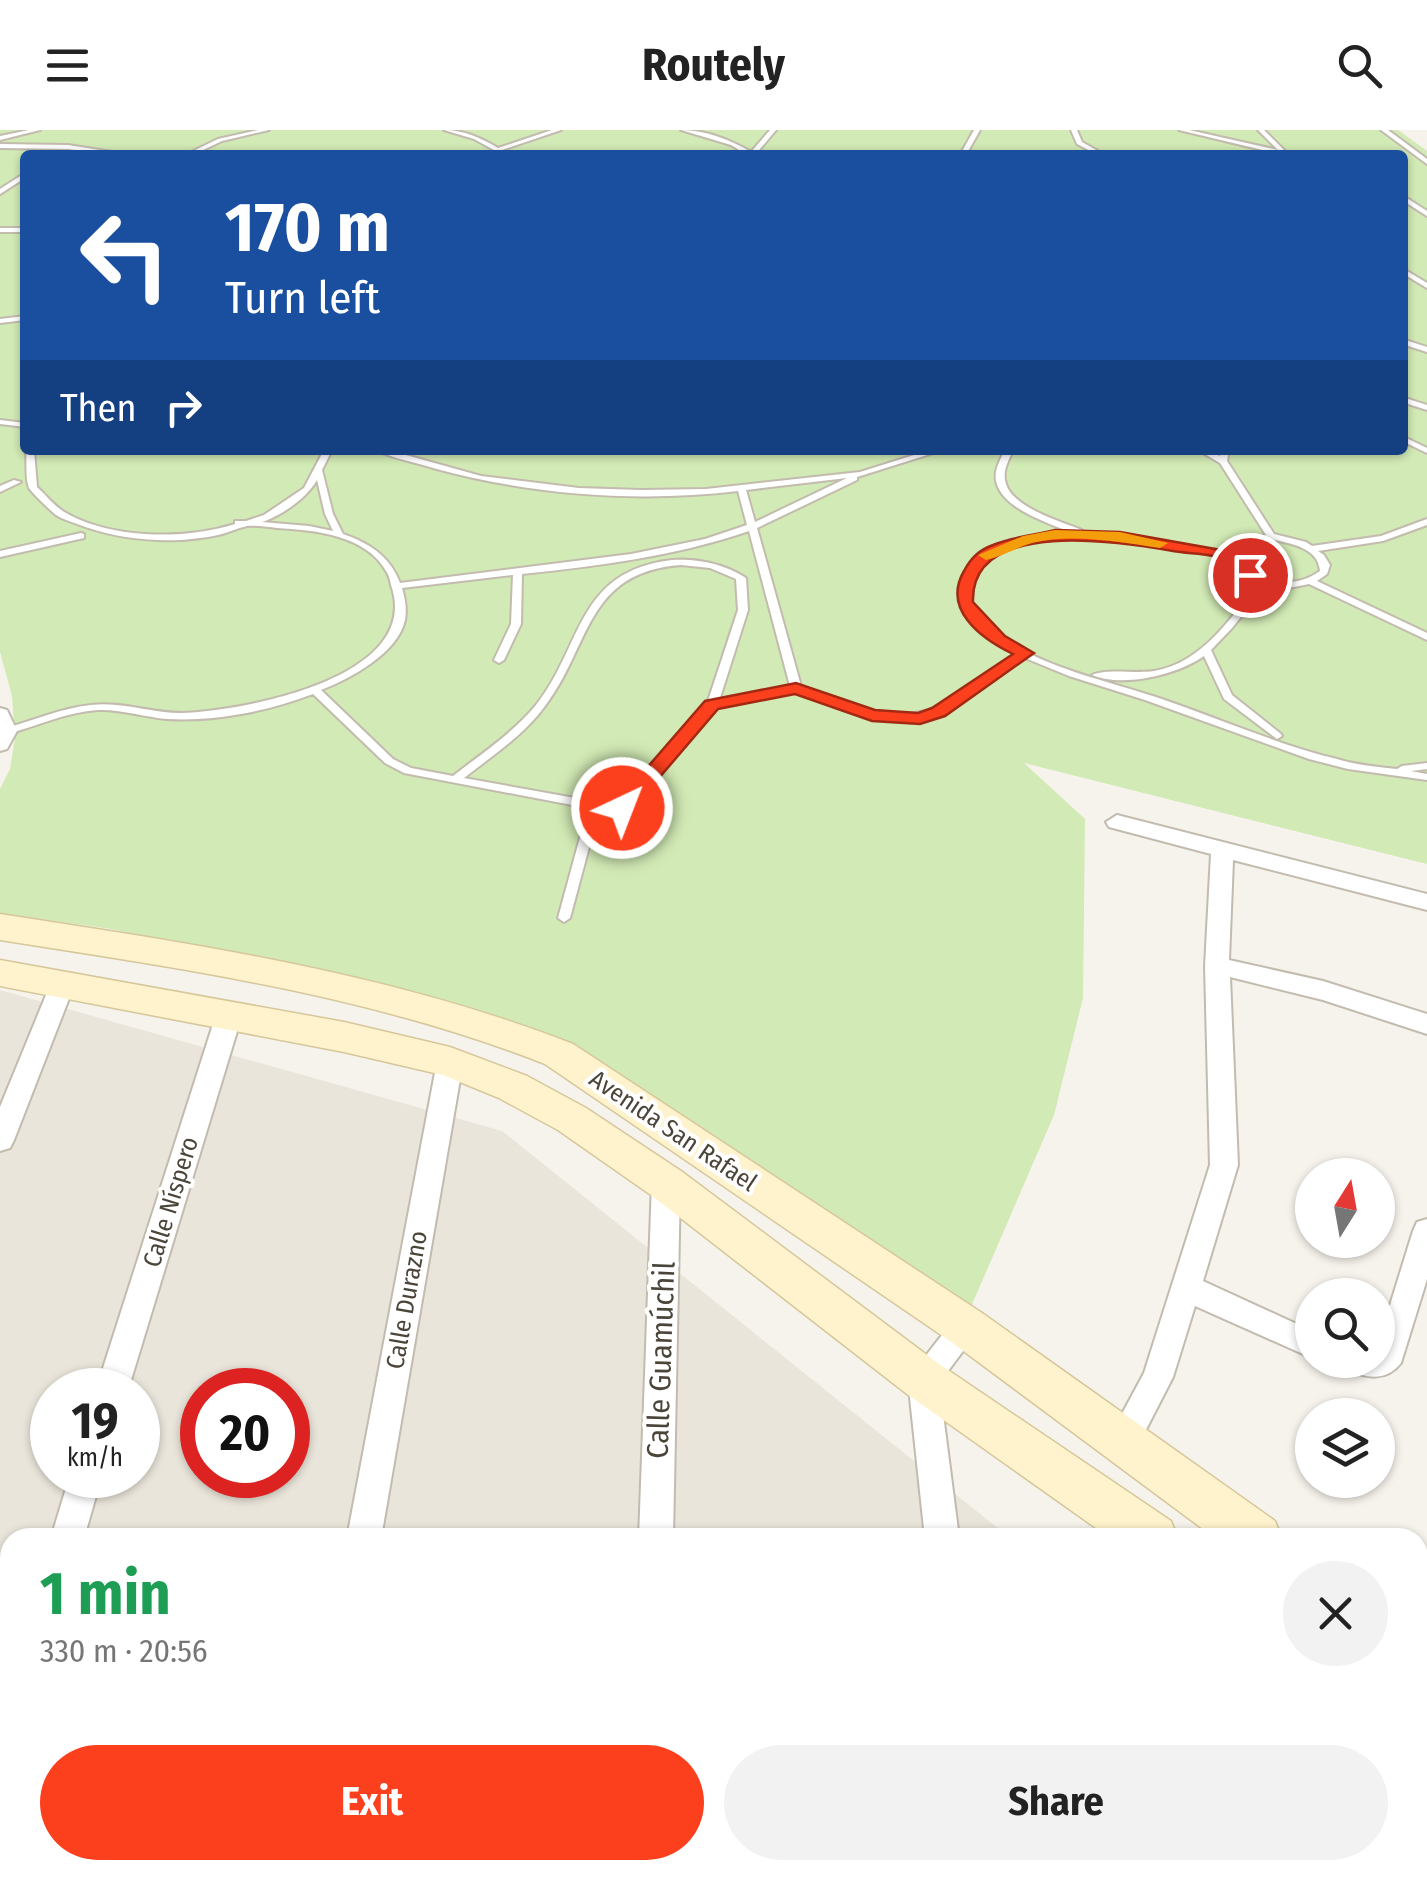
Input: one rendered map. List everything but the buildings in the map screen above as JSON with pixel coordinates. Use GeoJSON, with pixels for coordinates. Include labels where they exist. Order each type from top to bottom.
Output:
{"type":"FeatureCollection","features":[{"type":"Feature","properties":{"kind":"main road","name":"Avenida San Rafael"},"geometry":{"type":"LineString","coordinates":[[0,927],[270,973],[430,1008],[513,1034],[559,1054],[966,1328],[1243,1528]]}},
{"type":"Feature","properties":{"kind":"main road","name":"Avenida San Rafael"},"geometry":{"type":"LineString","coordinates":[[0,973],[229,1015],[450,1062],[513,1087],[572,1120],[666,1184],[923,1379],[1138,1528]]}},
{"type":"Feature","properties":{"kind":"street"},"geometry":{"type":"LineString","coordinates":[[1117,822],[1427,902]]}},
{"type":"Feature","properties":{"kind":"street"},"geometry":{"type":"LineString","coordinates":[[1124,1440],[1158,1377],[1224,1166],[1217,966],[1222,850]]}},
{"type":"Feature","properties":{"kind":"street"},"geometry":{"type":"LineString","coordinates":[[1217,966],[1288,980],[1427,1024]]}},
{"type":"Feature","properties":{"kind":"street"},"geometry":{"type":"LineString","coordinates":[[0,1140],[63,983]]}},
{"type":"Feature","properties":{"kind":"street","name":"Calle Níspero"},"geometry":{"type":"LineString","coordinates":[[119,1368],[229,1015]]}},
{"type":"Feature","properties":{"kind":"street","name":"Calle Durazno"},"geometry":{"type":"LineString","coordinates":[[366,1528],[450,1062]]}},
{"type":"Feature","properties":{"kind":"street","name":"Calle Guamúchil"},"geometry":{"type":"LineString","coordinates":[[656,1528],[666,1184]]}},
{"type":"Feature","properties":{"kind":"street"},"geometry":{"type":"LineString","coordinates":[[1395,1337],[1427,1231]]}},
{"type":"Feature","properties":{"kind":"street"},"geometry":{"type":"LineString","coordinates":[[1184,1287],[1295,1338]]}},
{"type":"Feature","properties":{"kind":"street"},"geometry":{"type":"LineString","coordinates":[[941,1528],[923,1379],[966,1328]]}},
{"type":"Feature","properties":{"kind":"street"},"geometry":{"type":"LineString","coordinates":[[70,1528],[79,1498]]}},
{"type":"Feature","properties":{"kind":"lane"},"geometry":{"type":"LineString","coordinates":[[0,138],[37,130]]}},
{"type":"Feature","properties":{"kind":"lane"},"geometry":{"type":"LineString","coordinates":[[201,150],[220,140],[266,130]]}},
{"type":"Feature","properties":{"kind":"lane"},"geometry":{"type":"LineString","coordinates":[[447,130],[499,150]]}},
{"type":"Feature","properties":{"kind":"lane"},"geometry":{"type":"LineString","coordinates":[[509,150],[558,130]]}},
{"type":"Feature","properties":{"kind":"lane"},"geometry":{"type":"LineString","coordinates":[[684,130],[700,132],[740,150]]}},
{"type":"Feature","properties":{"kind":"lane"},"geometry":{"type":"LineString","coordinates":[[755,150],[772,130]]}},
{"type":"Feature","properties":{"kind":"lane"},"geometry":{"type":"LineString","coordinates":[[1074,130],[1079,143],[1092,150]]}},
{"type":"Feature","properties":{"kind":"lane"},"geometry":{"type":"LineString","coordinates":[[1182,130],[1270,150]]}},
{"type":"Feature","properties":{"kind":"lane"},"geometry":{"type":"LineString","coordinates":[[1261,130],[1284,150]]}},
{"type":"Feature","properties":{"kind":"lane"},"geometry":{"type":"LineString","coordinates":[[1384,130],[1427,162]]}},
{"type":"Feature","properties":{"kind":"lane"},"geometry":{"type":"LineString","coordinates":[[0,146],[90,150]]}},
{"type":"Feature","properties":{"kind":"lane"},"geometry":{"type":"LineString","coordinates":[[64,150],[68,147]]}},
{"type":"Feature","properties":{"kind":"lane"},"geometry":{"type":"LineString","coordinates":[[1408,402],[1427,408]]}},
{"type":"Feature","properties":{"kind":"lane"},"geometry":{"type":"LineString","coordinates":[[1408,408],[1414,404]]}},
{"type":"Feature","properties":{"kind":"lane"},"geometry":{"type":"LineString","coordinates":[[20,493],[17,482],[27,455]]}},
{"type":"Feature","properties":{"kind":"lane"},"geometry":{"type":"LineString","coordinates":[[0,554],[86,536],[170,538],[238,523],[290,499],[319,472],[326,455]]}},
{"type":"Feature","properties":{"kind":"lane"},"geometry":{"type":"LineString","coordinates":[[397,455],[480,478],[579,491],[706,492],[861,474]]}},
{"type":"Feature","properties":{"kind":"lane"},"geometry":{"type":"LineString","coordinates":[[398,586],[627,558],[709,540],[753,526],[861,474],[923,455]]}},
{"type":"Feature","properties":{"kind":"lane"},"geometry":{"type":"LineString","coordinates":[[1006,455],[999,465],[997,480],[1007,496],[1086,535]]}},
{"type":"Feature","properties":{"kind":"lane"},"geometry":{"type":"LineString","coordinates":[[1224,455],[1272,536]]}},
{"type":"Feature","properties":{"kind":"lane"},"geometry":{"type":"LineString","coordinates":[[319,472],[328,514],[340,533]]}},
{"type":"Feature","properties":{"kind":"lane"},"geometry":{"type":"LineString","coordinates":[[0,489],[17,482]]}},
{"type":"Feature","properties":{"kind":"lane"},"geometry":{"type":"LineString","coordinates":[[741,487],[796,688]]}},
{"type":"Feature","properties":{"kind":"lane"},"geometry":{"type":"LineString","coordinates":[[51,522],[86,536]]}},
{"type":"Feature","properties":{"kind":"lane"},"geometry":{"type":"LineString","coordinates":[[1426,522],[1383,538],[1313,549],[1272,536],[1246,539],[1233,549],[1232,556],[1240,569],[1265,581],[1310,582],[1427,637]]}},
{"type":"Feature","properties":{"kind":"lane"},"geometry":{"type":"LineString","coordinates":[[2,730],[99,706],[177,716],[238,712],[314,689],[365,665],[395,633],[402,615],[398,586],[390,570],[369,550],[340,533],[238,523]]}},
{"type":"Feature","properties":{"kind":"lane"},"geometry":{"type":"LineString","coordinates":[[1232,556],[1086,535],[1055,535],[999,548],[978,560],[968,573],[964,602],[999,640],[1074,673],[1338,763],[1427,777]]}},
{"type":"Feature","properties":{"kind":"lane"},"geometry":{"type":"LineString","coordinates":[[1310,582],[1324,572],[1325,565],[1313,549]]}},
{"type":"Feature","properties":{"kind":"lane"},"geometry":{"type":"LineString","coordinates":[[314,689],[389,761],[408,771],[455,780],[514,788],[615,809],[626,806],[712,705],[743,610],[741,578],[724,568],[679,562],[618,579],[601,593],[541,706],[455,780]]}},
{"type":"Feature","properties":{"kind":"lane"},"geometry":{"type":"LineString","coordinates":[[499,660],[516,624],[518,570]]}},
{"type":"Feature","properties":{"kind":"lane"},"geometry":{"type":"LineString","coordinates":[[1074,673],[1126,677],[1187,667],[1207,652],[1265,581]]}},
{"type":"Feature","properties":{"kind":"lane"},"geometry":{"type":"LineString","coordinates":[[1207,652],[1228,698],[1294,748]]}},
{"type":"Feature","properties":{"kind":"lane"},"geometry":{"type":"LineString","coordinates":[[712,705],[796,688],[872,716],[920,719],[939,712],[1025,653]]}},
{"type":"Feature","properties":{"kind":"lane"},"geometry":{"type":"LineString","coordinates":[[1390,772],[1427,766]]}},
{"type":"Feature","properties":{"kind":"lane"},"geometry":{"type":"LineString","coordinates":[[564,918],[594,806]]}},
{"type":"Feature","properties":{"kind":"shaded area"},"geometry":{"type":"Polygon","coordinates":[[[0,990],[502,1131],[998,1528],[0,1528],[0,990]]]}},
{"type":"Feature","properties":{"kind":"green space"},"geometry":{"type":"Polygon","coordinates":[[[0,130],[1398,130],[1427,151],[1427,864],[1024,763],[1085,819],[1083,998],[1054,1115],[967,1316],[562,1051],[275,964],[111,929],[0,913],[0,789],[10,769],[15,738],[12,696],[0,652],[0,130]]]}},
{"type":"Feature","properties":{"kind":"slow traffic"},"geometry":{"type":"LineString","coordinates":[[986,555],[1029,539],[1055,535],[1160,543]]}},
{"type":"Feature","properties":{"kind":"route"},"geometry":{"type":"LineString","coordinates":[[622,808],[712,705],[796,688],[872,716],[920,719],[939,712],[994,676],[1025,653],[999,640],[978,621],[964,602],[964,586],[978,560],[999,548],[1055,535],[1120,537],[1232,556],[1240,569],[1250,575]]}}]}
